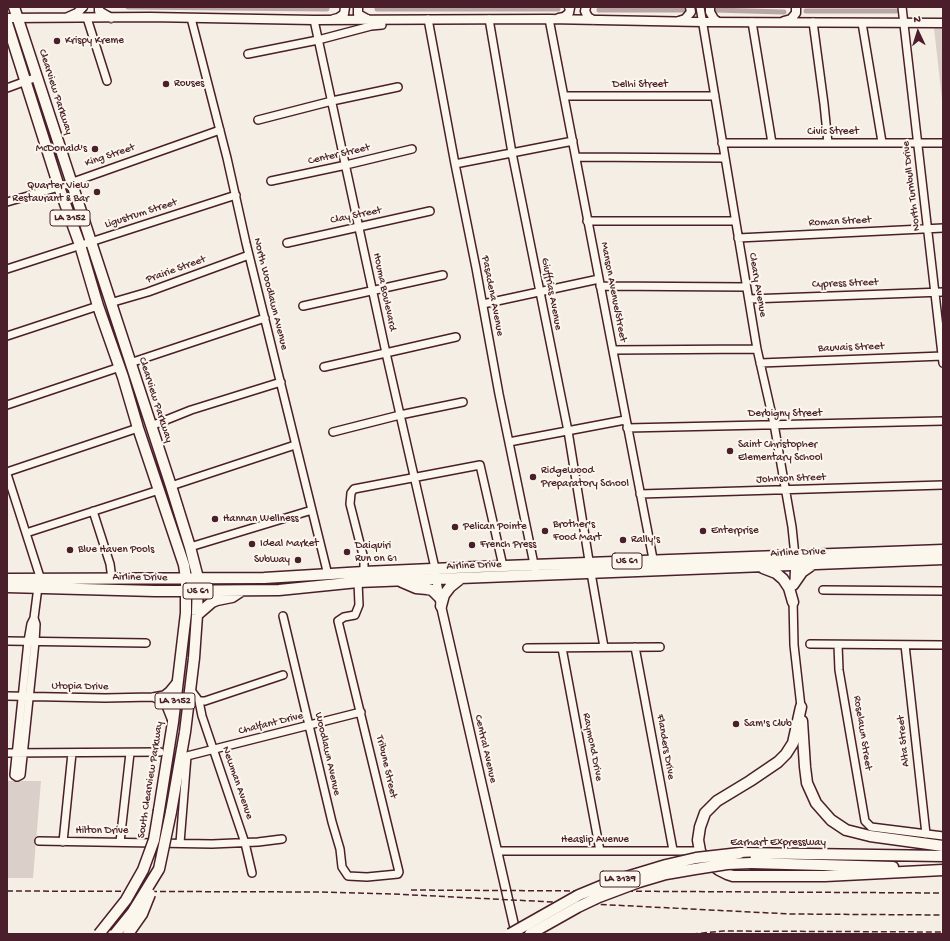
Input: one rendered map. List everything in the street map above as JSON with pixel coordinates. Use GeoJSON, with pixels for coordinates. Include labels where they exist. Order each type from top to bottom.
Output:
{"type":"FeatureCollection","features":[{"type":"Feature","properties":{"kind":"highway","name":"Clearview Parkway"},"geometry":{"type":"LineString","coordinates":[[13,16],[38,77],[90,242],[171,486],[198,578],[197,615],[190,689],[171,812],[160,869]]}},
{"type":"Feature","properties":{"kind":"highway","name":"LA 3152"},"geometry":{"type":"LineString","coordinates":[[13,16],[26,81],[59,187],[80,245],[98,306],[184,565],[186,591]]}},
{"type":"Feature","properties":{"kind":"highway"},"geometry":{"type":"LineString","coordinates":[[41,129],[53,125]]}},
{"type":"Feature","properties":{"kind":"highway"},"geometry":{"type":"LineString","coordinates":[[121,372],[129,384],[142,423],[145,426],[151,426]]}},
{"type":"Feature","properties":{"kind":"highway","name":"Airline Drive"},"geometry":{"type":"LineString","coordinates":[[7,579],[40,583],[155,591],[279,590],[358,582],[535,576],[590,568],[795,560],[943,550]]}},
{"type":"Feature","properties":{"kind":"highway","name":"Airline Drive"},"geometry":{"type":"LineString","coordinates":[[654,565],[755,566],[795,560],[814,564],[943,559]]}},
{"type":"Feature","properties":{"kind":"highway","name":"Airline Drive"},"geometry":{"type":"LineString","coordinates":[[7,587],[40,583],[112,579],[264,578],[535,564],[590,568]]}},
{"type":"Feature","properties":{"kind":"highway"},"geometry":{"type":"LineString","coordinates":[[793,585],[802,572],[814,564]]}},
{"type":"Feature","properties":{"kind":"highway"},"geometry":{"type":"LineString","coordinates":[[755,566],[772,571],[779,576],[789,588],[793,602]]}},
{"type":"Feature","properties":{"kind":"highway"},"geometry":{"type":"LineString","coordinates":[[320,586],[323,579],[332,574]]}},
{"type":"Feature","properties":{"kind":"highway"},"geometry":{"type":"LineString","coordinates":[[400,581],[416,588],[432,590],[440,602],[450,587],[460,579]]}},
{"type":"Feature","properties":{"kind":"highway"},"geometry":{"type":"LineString","coordinates":[[197,615],[212,602],[232,597],[242,590]]}},
{"type":"Feature","properties":{"kind":"highway","name":"South Clearview Parkway"},"geometry":{"type":"LineString","coordinates":[[99,934],[116,913],[143,870],[154,840],[160,810],[178,680],[186,613],[186,591]]}},
{"type":"Feature","properties":{"kind":"highway"},"geometry":{"type":"LineString","coordinates":[[801,707],[807,783],[816,803],[831,820],[846,830],[870,836],[943,846]]}},
{"type":"Feature","properties":{"kind":"highway"},"geometry":{"type":"LineString","coordinates":[[801,707],[793,742],[786,754],[778,762],[761,774],[718,801],[705,813],[700,827],[698,840],[700,851],[704,858],[723,872],[733,876],[825,876],[943,869]]}},
{"type":"Feature","properties":{"kind":"highway","name":"Earhart Expressway"},"geometry":{"type":"LineString","coordinates":[[510,934],[579,895],[613,881],[639,872],[696,858],[740,853],[943,856]]}},
{"type":"Feature","properties":{"kind":"highway","name":"Earhart Expressway"},"geometry":{"type":"LineString","coordinates":[[530,934],[599,897],[666,874],[695,869],[727,864],[751,863],[943,869]]}},
{"type":"Feature","properties":{"kind":"highway","name":"LA 3152"},"geometry":{"type":"LineString","coordinates":[[115,934],[132,913],[160,869]]}},
{"type":"Feature","properties":{"kind":"highway"},"geometry":{"type":"LineString","coordinates":[[128,934],[142,914],[160,869]]}},
{"type":"Feature","properties":{"kind":"highway"},"geometry":{"type":"LineString","coordinates":[[93,934],[116,913]]}},
{"type":"Feature","properties":{"kind":"main road"},"geometry":{"type":"LineString","coordinates":[[87,18],[87,10],[89,7]]}},
{"type":"Feature","properties":{"kind":"main road"},"geometry":{"type":"LineString","coordinates":[[99,7],[99,11],[111,18]]}},
{"type":"Feature","properties":{"kind":"main road"},"geometry":{"type":"LineString","coordinates":[[329,20],[338,18],[344,14],[346,7]]}},
{"type":"Feature","properties":{"kind":"main road"},"geometry":{"type":"LineString","coordinates":[[358,7],[358,14],[373,20]]}},
{"type":"Feature","properties":{"kind":"main road"},"geometry":{"type":"LineString","coordinates":[[551,19],[564,17],[569,13],[569,7]]}},
{"type":"Feature","properties":{"kind":"main road"},"geometry":{"type":"LineString","coordinates":[[586,7],[585,11],[588,17],[593,20]]}},
{"type":"Feature","properties":{"kind":"main road"},"geometry":{"type":"LineString","coordinates":[[676,22],[685,19],[691,12],[690,7]]}},
{"type":"Feature","properties":{"kind":"main road"},"geometry":{"type":"LineString","coordinates":[[710,7],[710,12],[714,19],[718,22]]}},
{"type":"Feature","properties":{"kind":"main road"},"geometry":{"type":"LineString","coordinates":[[782,21],[791,19],[796,13],[796,7]]}},
{"type":"Feature","properties":{"kind":"main road"},"geometry":{"type":"LineString","coordinates":[[64,18],[70,16],[81,8]]}},
{"type":"Feature","properties":{"kind":"main road"},"geometry":{"type":"LineString","coordinates":[[13,16],[64,18],[314,20],[551,19],[676,22],[782,21],[943,23]]}},
{"type":"Feature","properties":{"kind":"main road","name":"Central Avenue"},"geometry":{"type":"LineString","coordinates":[[435,568],[440,602],[516,934]]}},
{"type":"Feature","properties":{"kind":"street","name":"Cleary Avenue"},"geometry":{"type":"LineString","coordinates":[[700,7],[746,287],[757,349],[774,424],[792,527],[795,560],[793,585],[794,645],[801,707]]}},
{"type":"Feature","properties":{"kind":"street","name":"North Turnbull Drive"},"geometry":{"type":"LineString","coordinates":[[902,7],[943,358]]}},
{"type":"Feature","properties":{"kind":"street"},"geometry":{"type":"LineString","coordinates":[[87,18],[107,81]]}},
{"type":"Feature","properties":{"kind":"street","name":"North Woodlawn Avenue"},"geometry":{"type":"LineString","coordinates":[[191,18],[236,195],[249,255],[266,318],[295,445],[312,510],[332,574]]}},
{"type":"Feature","properties":{"kind":"street","name":"Pasadena Avenue"},"geometry":{"type":"LineString","coordinates":[[428,19],[509,442],[535,564],[535,576]]}},
{"type":"Feature","properties":{"kind":"street","name":"Giuffrias Avenue"},"geometry":{"type":"LineString","coordinates":[[488,19],[512,153],[568,431],[604,647]]}},
{"type":"Feature","properties":{"kind":"street","name":"Manson Avenue/Street"},"geometry":{"type":"LineString","coordinates":[[551,19],[587,221],[613,350],[626,428],[654,565]]}},
{"type":"Feature","properties":{"kind":"street","name":"Houma Boulevard"},"geometry":{"type":"LineString","coordinates":[[314,20],[386,353],[435,568]]}},
{"type":"Feature","properties":{"kind":"street"},"geometry":{"type":"LineString","coordinates":[[752,22],[772,143]]}},
{"type":"Feature","properties":{"kind":"street"},"geometry":{"type":"LineString","coordinates":[[813,22],[828,143]]}},
{"type":"Feature","properties":{"kind":"street"},"geometry":{"type":"LineString","coordinates":[[862,23],[882,142]]}},
{"type":"Feature","properties":{"kind":"street"},"geometry":{"type":"LineString","coordinates":[[248,54],[318,40],[371,26],[382,25]]}},
{"type":"Feature","properties":{"kind":"street"},"geometry":{"type":"LineString","coordinates":[[7,88],[38,77]]}},
{"type":"Feature","properties":{"kind":"street"},"geometry":{"type":"LineString","coordinates":[[258,120],[332,101],[398,87]]}},
{"type":"Feature","properties":{"kind":"street","name":"Delhi Street"},"geometry":{"type":"LineString","coordinates":[[564,96],[715,96]]}},
{"type":"Feature","properties":{"kind":"street","name":"King Street"},"geometry":{"type":"LineString","coordinates":[[7,202],[59,187],[72,181],[220,130]]}},
{"type":"Feature","properties":{"kind":"street"},"geometry":{"type":"LineString","coordinates":[[455,164],[573,141]]}},
{"type":"Feature","properties":{"kind":"street","name":"Civic Street"},"geometry":{"type":"LineString","coordinates":[[722,143],[943,143]]}},
{"type":"Feature","properties":{"kind":"street","name":"Center Street"},"geometry":{"type":"LineString","coordinates":[[271,181],[346,165],[412,148]]}},
{"type":"Feature","properties":{"kind":"street"},"geometry":{"type":"LineString","coordinates":[[576,157],[724,158]]}},
{"type":"Feature","properties":{"kind":"street","name":"Ligustrum Street"},"geometry":{"type":"LineString","coordinates":[[7,269],[236,195]]}},
{"type":"Feature","properties":{"kind":"street","name":"Clay Street"},"geometry":{"type":"LineString","coordinates":[[287,243],[430,211]]}},
{"type":"Feature","properties":{"kind":"street"},"geometry":{"type":"LineString","coordinates":[[587,221],[735,221]]}},
{"type":"Feature","properties":{"kind":"street","name":"Roman Street"},"geometry":{"type":"LineString","coordinates":[[738,238],[943,228]]}},
{"type":"Feature","properties":{"kind":"street","name":"Prairie Street"},"geometry":{"type":"LineString","coordinates":[[110,303],[148,292],[249,255]]}},
{"type":"Feature","properties":{"kind":"street"},"geometry":{"type":"LineString","coordinates":[[303,306],[442,275]]}},
{"type":"Feature","properties":{"kind":"street"},"geometry":{"type":"LineString","coordinates":[[483,304],[540,292],[600,282],[746,287]]}},
{"type":"Feature","properties":{"kind":"street","name":"Cypress Street"},"geometry":{"type":"LineString","coordinates":[[749,299],[943,292]]}},
{"type":"Feature","properties":{"kind":"street"},"geometry":{"type":"LineString","coordinates":[[7,336],[98,306]]}},
{"type":"Feature","properties":{"kind":"street"},"geometry":{"type":"LineString","coordinates":[[130,363],[266,318]]}},
{"type":"Feature","properties":{"kind":"street"},"geometry":{"type":"LineString","coordinates":[[324,367],[456,337]]}},
{"type":"Feature","properties":{"kind":"street"},"geometry":{"type":"LineString","coordinates":[[613,350],[757,349]]}},
{"type":"Feature","properties":{"kind":"street","name":"Bauvais Street"},"geometry":{"type":"LineString","coordinates":[[760,363],[943,358]]}},
{"type":"Feature","properties":{"kind":"street"},"geometry":{"type":"LineString","coordinates":[[7,405],[121,372]]}},
{"type":"Feature","properties":{"kind":"street"},"geometry":{"type":"LineString","coordinates":[[151,426],[192,410],[281,382]]}},
{"type":"Feature","properties":{"kind":"street"},"geometry":{"type":"LineString","coordinates":[[334,432],[400,415],[463,402]]}},
{"type":"Feature","properties":{"kind":"street"},"geometry":{"type":"LineString","coordinates":[[509,442],[625,420]]}},
{"type":"Feature","properties":{"kind":"street","name":"Derbigny Street"},"geometry":{"type":"LineString","coordinates":[[626,428],[943,421]]}},
{"type":"Feature","properties":{"kind":"street"},"geometry":{"type":"LineString","coordinates":[[20,753],[32,642],[36,624],[34,618],[40,583],[7,473],[138,428]]}},
{"type":"Feature","properties":{"kind":"street"},"geometry":{"type":"LineString","coordinates":[[171,486],[295,445]]}},
{"type":"Feature","properties":{"kind":"street"},"geometry":{"type":"LineString","coordinates":[[364,572],[364,559],[350,504],[354,489],[481,465],[503,566]]}},
{"type":"Feature","properties":{"kind":"street","name":"Johnson Street"},"geometry":{"type":"LineString","coordinates":[[640,494],[943,485]]}},
{"type":"Feature","properties":{"kind":"street"},"geometry":{"type":"LineString","coordinates":[[26,533],[159,490]]}},
{"type":"Feature","properties":{"kind":"street"},"geometry":{"type":"LineString","coordinates":[[190,547],[312,510]]}},
{"type":"Feature","properties":{"kind":"street"},"geometry":{"type":"LineString","coordinates":[[93,511],[112,571],[112,579]]}},
{"type":"Feature","properties":{"kind":"street","name":"Tribune Street"},"geometry":{"type":"LineString","coordinates":[[358,582],[359,605],[355,615],[344,617],[338,621],[399,872],[398,874],[367,877]]}},
{"type":"Feature","properties":{"kind":"street"},"geometry":{"type":"LineString","coordinates":[[823,590],[943,590]]}},
{"type":"Feature","properties":{"kind":"street","name":"Woodlawn Avenue"},"geometry":{"type":"LineString","coordinates":[[283,616],[332,822],[340,849],[342,867],[348,876],[367,877]]}},
{"type":"Feature","properties":{"kind":"street"},"geometry":{"type":"LineString","coordinates":[[7,641],[146,644]]}},
{"type":"Feature","properties":{"kind":"street"},"geometry":{"type":"LineString","coordinates":[[810,644],[943,645]]}},
{"type":"Feature","properties":{"kind":"street","name":"Roselawn Street"},"geometry":{"type":"LineString","coordinates":[[838,645],[840,670],[866,824],[870,827],[926,834]]}},
{"type":"Feature","properties":{"kind":"street","name":"Alta Street"},"geometry":{"type":"LineString","coordinates":[[905,645],[926,834]]}},
{"type":"Feature","properties":{"kind":"street","name":"Flanders Drive"},"geometry":{"type":"LineString","coordinates":[[635,647],[673,850]]}},
{"type":"Feature","properties":{"kind":"street"},"geometry":{"type":"LineString","coordinates":[[527,648],[660,647]]}},
{"type":"Feature","properties":{"kind":"street","name":"Raymond Drive"},"geometry":{"type":"LineString","coordinates":[[562,648],[600,851]]}},
{"type":"Feature","properties":{"kind":"street"},"geometry":{"type":"LineString","coordinates":[[190,689],[199,702],[283,675]]}},
{"type":"Feature","properties":{"kind":"street","name":"Utopia Drive"},"geometry":{"type":"LineString","coordinates":[[7,696],[105,698],[153,697],[164,695],[178,680]]}},
{"type":"Feature","properties":{"kind":"street"},"geometry":{"type":"LineString","coordinates":[[153,697],[166,706],[172,722]]}},
{"type":"Feature","properties":{"kind":"street","name":"Newman Avenue"},"geometry":{"type":"LineString","coordinates":[[199,702],[213,751],[245,843],[252,873]]}},
{"type":"Feature","properties":{"kind":"street","name":"Chalfant Drive"},"geometry":{"type":"LineString","coordinates":[[180,843],[187,756],[213,751],[361,712]]}},
{"type":"Feature","properties":{"kind":"street"},"geometry":{"type":"LineString","coordinates":[[7,752],[160,752]]}},
{"type":"Feature","properties":{"kind":"street"},"geometry":{"type":"LineString","coordinates":[[63,842],[72,753]]}},
{"type":"Feature","properties":{"kind":"street"},"geometry":{"type":"LineString","coordinates":[[120,842],[130,753]]}},
{"type":"Feature","properties":{"kind":"street"},"geometry":{"type":"LineString","coordinates":[[926,834],[943,836]]}},
{"type":"Feature","properties":{"kind":"street","name":"Hilton Drive"},"geometry":{"type":"LineString","coordinates":[[39,841],[212,844],[245,843],[282,839]]}},
{"type":"Feature","properties":{"kind":"street","name":"Heaslip Avenue"},"geometry":{"type":"LineString","coordinates":[[497,851],[694,851]]}},
{"type":"Feature","properties":{"kind":"shaded area"},"geometry":{"type":"Polygon","coordinates":[[[934,28],[943,28],[943,108],[934,28]]]}},
{"type":"Feature","properties":{"kind":"shaded area"},"geometry":{"type":"Polygon","coordinates":[[[7,781],[41,781],[33,878],[7,878],[7,781]]]}},
{"type":"Feature","properties":{"kind":"waterway"},"geometry":{"type":"LineString","coordinates":[[128,7],[327,9]]}},
{"type":"Feature","properties":{"kind":"waterway"},"geometry":{"type":"LineString","coordinates":[[377,9],[558,9]]}},
{"type":"Feature","properties":{"kind":"waterway"},"geometry":{"type":"LineString","coordinates":[[599,10],[685,10]]}},
{"type":"Feature","properties":{"kind":"waterway"},"geometry":{"type":"LineString","coordinates":[[715,10],[784,12]]}},
{"type":"Feature","properties":{"kind":"waterway"},"geometry":{"type":"LineString","coordinates":[[806,11],[896,11]]}},
{"type":"Feature","properties":{"kind":"railway"},"geometry":{"type":"LineString","coordinates":[[411,890],[943,893]]}},
{"type":"Feature","properties":{"kind":"railway"},"geometry":{"type":"LineString","coordinates":[[7,891],[322,892],[394,894],[790,914],[943,915]]}},
{"type":"Feature","properties":{"kind":"railway"},"geometry":{"type":"LineString","coordinates":[[692,934],[723,931],[943,932]]}},
{"type":"Feature","properties":{"kind":"place","name":"Krispy Kreme"},"geometry":{"type":"Point","coordinates":[57,41]}},
{"type":"Feature","properties":{"kind":"place","name":"Rouses"},"geometry":{"type":"Point","coordinates":[166,84]}},
{"type":"Feature","properties":{"kind":"place","name":"McDonald's"},"geometry":{"type":"Point","coordinates":[95,149]}},
{"type":"Feature","properties":{"kind":"place","name":"Quarter View Restaurant & Bar"},"geometry":{"type":"Point","coordinates":[97,192]}},
{"type":"Feature","properties":{"kind":"place","name":"Saint Christopher Elementary School"},"geometry":{"type":"Point","coordinates":[730,451]}},
{"type":"Feature","properties":{"kind":"place","name":"Ridgewood Preparatory School"},"geometry":{"type":"Point","coordinates":[533,477]}},
{"type":"Feature","properties":{"kind":"place","name":"Hannan Wellness"},"geometry":{"type":"Point","coordinates":[215,519]}},
{"type":"Feature","properties":{"kind":"place","name":"Pelican Pointe"},"geometry":{"type":"Point","coordinates":[455,527]}},
{"type":"Feature","properties":{"kind":"place","name":"Brother's Food Mart"},"geometry":{"type":"Point","coordinates":[545,531]}},
{"type":"Feature","properties":{"kind":"place","name":"Enterprise"},"geometry":{"type":"Point","coordinates":[703,531]}},
{"type":"Feature","properties":{"kind":"place","name":"Rally's"},"geometry":{"type":"Point","coordinates":[623,540]}},
{"type":"Feature","properties":{"kind":"place","name":"Ideal Market"},"geometry":{"type":"Point","coordinates":[252,544]}},
{"type":"Feature","properties":{"kind":"place","name":"French Press"},"geometry":{"type":"Point","coordinates":[472,545]}},
{"type":"Feature","properties":{"kind":"place","name":"Blue Haven Pools"},"geometry":{"type":"Point","coordinates":[70,550]}},
{"type":"Feature","properties":{"kind":"place","name":"Daiquiri Run on 61"},"geometry":{"type":"Point","coordinates":[347,552]}},
{"type":"Feature","properties":{"kind":"place","name":"Subway"},"geometry":{"type":"Point","coordinates":[298,560]}},
{"type":"Feature","properties":{"kind":"place","name":"Sam's Club"},"geometry":{"type":"Point","coordinates":[736,724]}}]}
